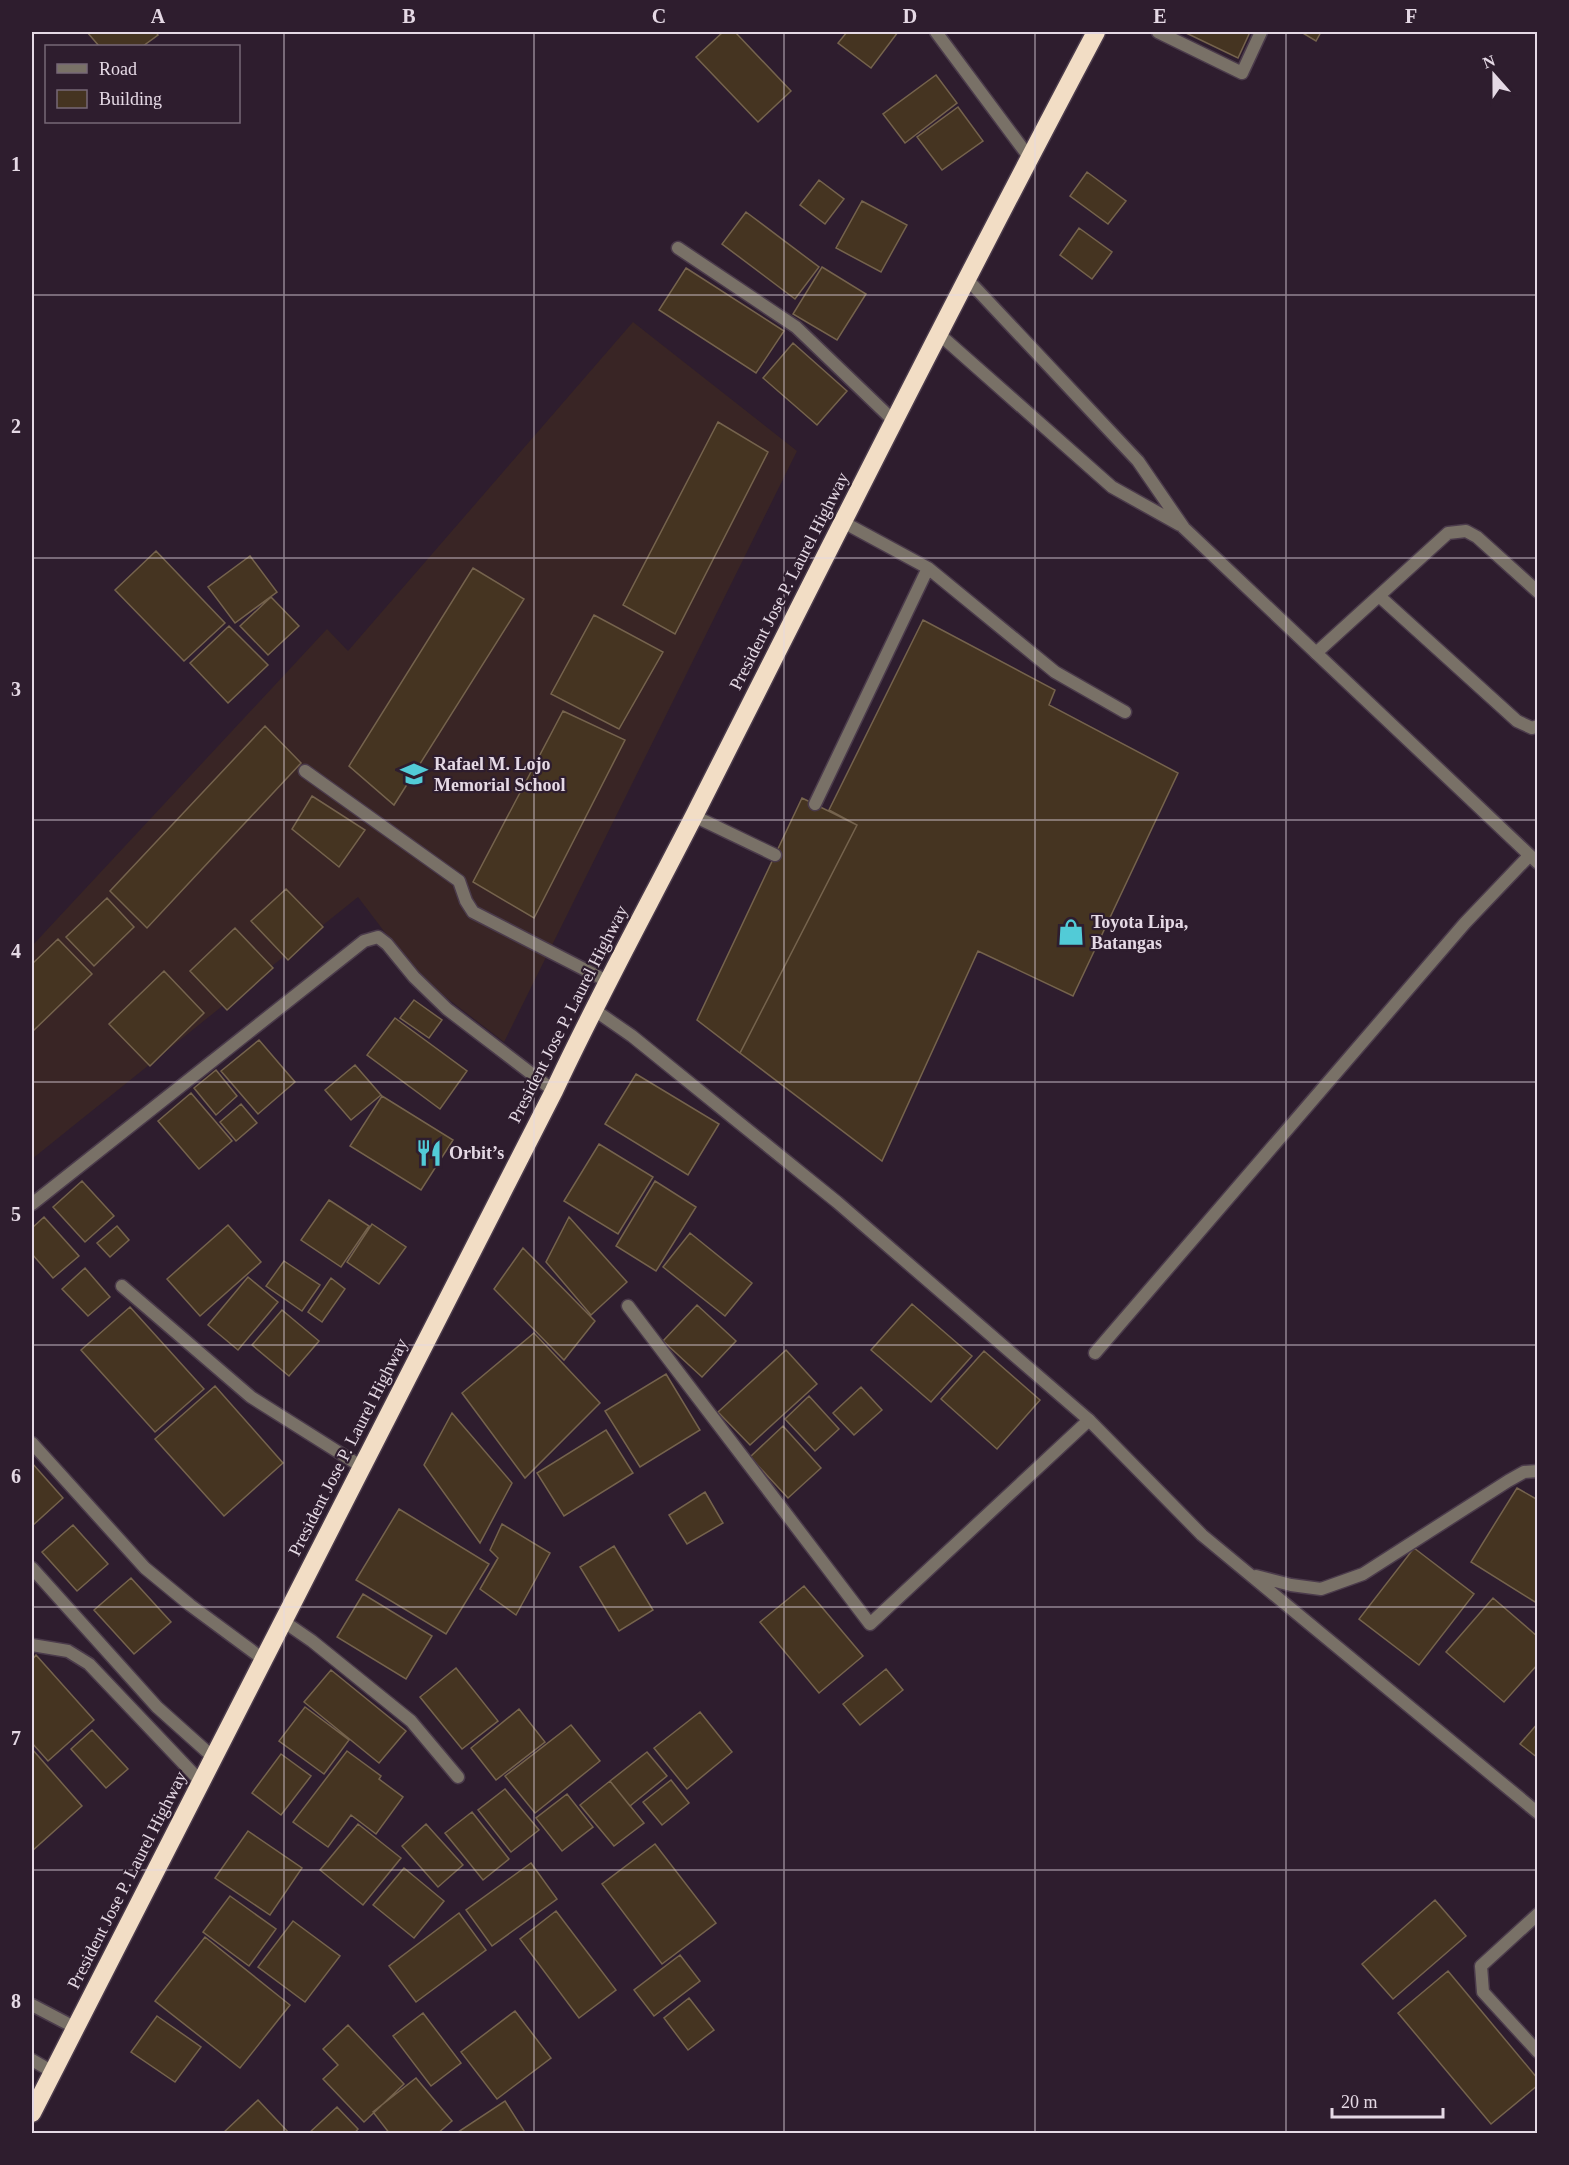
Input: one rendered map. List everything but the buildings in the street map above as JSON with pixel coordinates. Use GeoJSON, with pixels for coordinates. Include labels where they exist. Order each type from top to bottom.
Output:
{"type":"FeatureCollection","features":[{"type":"Feature","properties":{"kind":"highway","name":"President Jose P. Laurel Highway"},"geometry":{"type":"LineString","coordinates":[[32,2113],[554,1091],[592,1009],[694,816],[1029,157],[1096,32]]}},
{"type":"Feature","properties":{"kind":"street"},"geometry":{"type":"LineString","coordinates":[[936,32],[1029,157]]}},
{"type":"Feature","properties":{"kind":"street"},"geometry":{"type":"LineString","coordinates":[[1158,32],[1242,73],[1261,32]]}},
{"type":"Feature","properties":{"kind":"street"},"geometry":{"type":"LineString","coordinates":[[678,248],[796,327],[895,422]]}},
{"type":"Feature","properties":{"kind":"street"},"geometry":{"type":"LineString","coordinates":[[968,280],[1138,461],[1184,528],[1533,860],[1465,923],[1095,1353]]}},
{"type":"Feature","properties":{"kind":"street"},"geometry":{"type":"LineString","coordinates":[[939,334],[1112,487],[1184,528]]}},
{"type":"Feature","properties":{"kind":"street"},"geometry":{"type":"LineString","coordinates":[[843,522],[928,568],[1056,672],[1125,712]]}},
{"type":"Feature","properties":{"kind":"street"},"geometry":{"type":"LineString","coordinates":[[1316,653],[1448,533],[1466,531],[1477,537],[1538,592]]}},
{"type":"Feature","properties":{"kind":"street"},"geometry":{"type":"LineString","coordinates":[[815,804],[928,568]]}},
{"type":"Feature","properties":{"kind":"street"},"geometry":{"type":"LineString","coordinates":[[1379,596],[1516,721],[1532,728],[1538,726]]}},
{"type":"Feature","properties":{"kind":"street"},"geometry":{"type":"LineString","coordinates":[[305,771],[459,881],[466,901],[473,912],[607,981]]}},
{"type":"Feature","properties":{"kind":"street"},"geometry":{"type":"LineString","coordinates":[[694,816],[774,855]]}},
{"type":"Feature","properties":{"kind":"street"},"geometry":{"type":"LineString","coordinates":[[32,1204],[364,941],[378,937],[447,1009],[554,1091]]}},
{"type":"Feature","properties":{"kind":"street"},"geometry":{"type":"LineString","coordinates":[[592,1009],[632,1036],[837,1202],[1089,1420],[1202,1535],[1538,1813]]}},
{"type":"Feature","properties":{"kind":"street"},"geometry":{"type":"LineString","coordinates":[[122,1286],[251,1397],[362,1467]]}},
{"type":"Feature","properties":{"kind":"street"},"geometry":{"type":"LineString","coordinates":[[628,1306],[870,1624],[1089,1420]]}},
{"type":"Feature","properties":{"kind":"street"},"geometry":{"type":"LineString","coordinates":[[32,1443],[145,1568],[190,1605],[263,1659]]}},
{"type":"Feature","properties":{"kind":"street"},"geometry":{"type":"LineString","coordinates":[[1252,1575],[1291,1586],[1321,1589],[1363,1574],[1508,1481],[1524,1472],[1538,1471]]}},
{"type":"Feature","properties":{"kind":"street"},"geometry":{"type":"LineString","coordinates":[[32,1568],[157,1707],[214,1758]]}},
{"type":"Feature","properties":{"kind":"street"},"geometry":{"type":"LineString","coordinates":[[283,1621],[312,1641],[411,1721],[458,1777]]}},
{"type":"Feature","properties":{"kind":"street"},"geometry":{"type":"LineString","coordinates":[[32,1645],[68,1651],[89,1664],[202,1783]]}},
{"type":"Feature","properties":{"kind":"street"},"geometry":{"type":"LineString","coordinates":[[1538,1914],[1481,1966],[1483,1992],[1538,2052]]}},
{"type":"Feature","properties":{"kind":"street"},"geometry":{"type":"LineString","coordinates":[[32,2005],[74,2027]]}},
{"type":"Feature","properties":{"kind":"street"},"geometry":{"type":"LineString","coordinates":[[32,2060],[53,2072]]}},
{"type":"Feature","properties":{"kind":"shaded area","name":"Rafael M. Lojo Memorial School"},"geometry":{"type":"Polygon","coordinates":[[[633,322],[797,451],[504,1042],[418,976],[358,897],[32,1159],[32,946],[327,629],[348,651],[633,322]]]}},
{"type":"Feature","properties":{"kind":"place","name":"Rafael M. Lojo Memorial School"},"geometry":{"type":"Point","coordinates":[414,774]}},
{"type":"Feature","properties":{"kind":"place","name":"Toyota Lipa, Batangas"},"geometry":{"type":"Point","coordinates":[1071,932]}},
{"type":"Feature","properties":{"kind":"place","name":"Orbit’s"},"geometry":{"type":"Point","coordinates":[429,1153]}}]}
